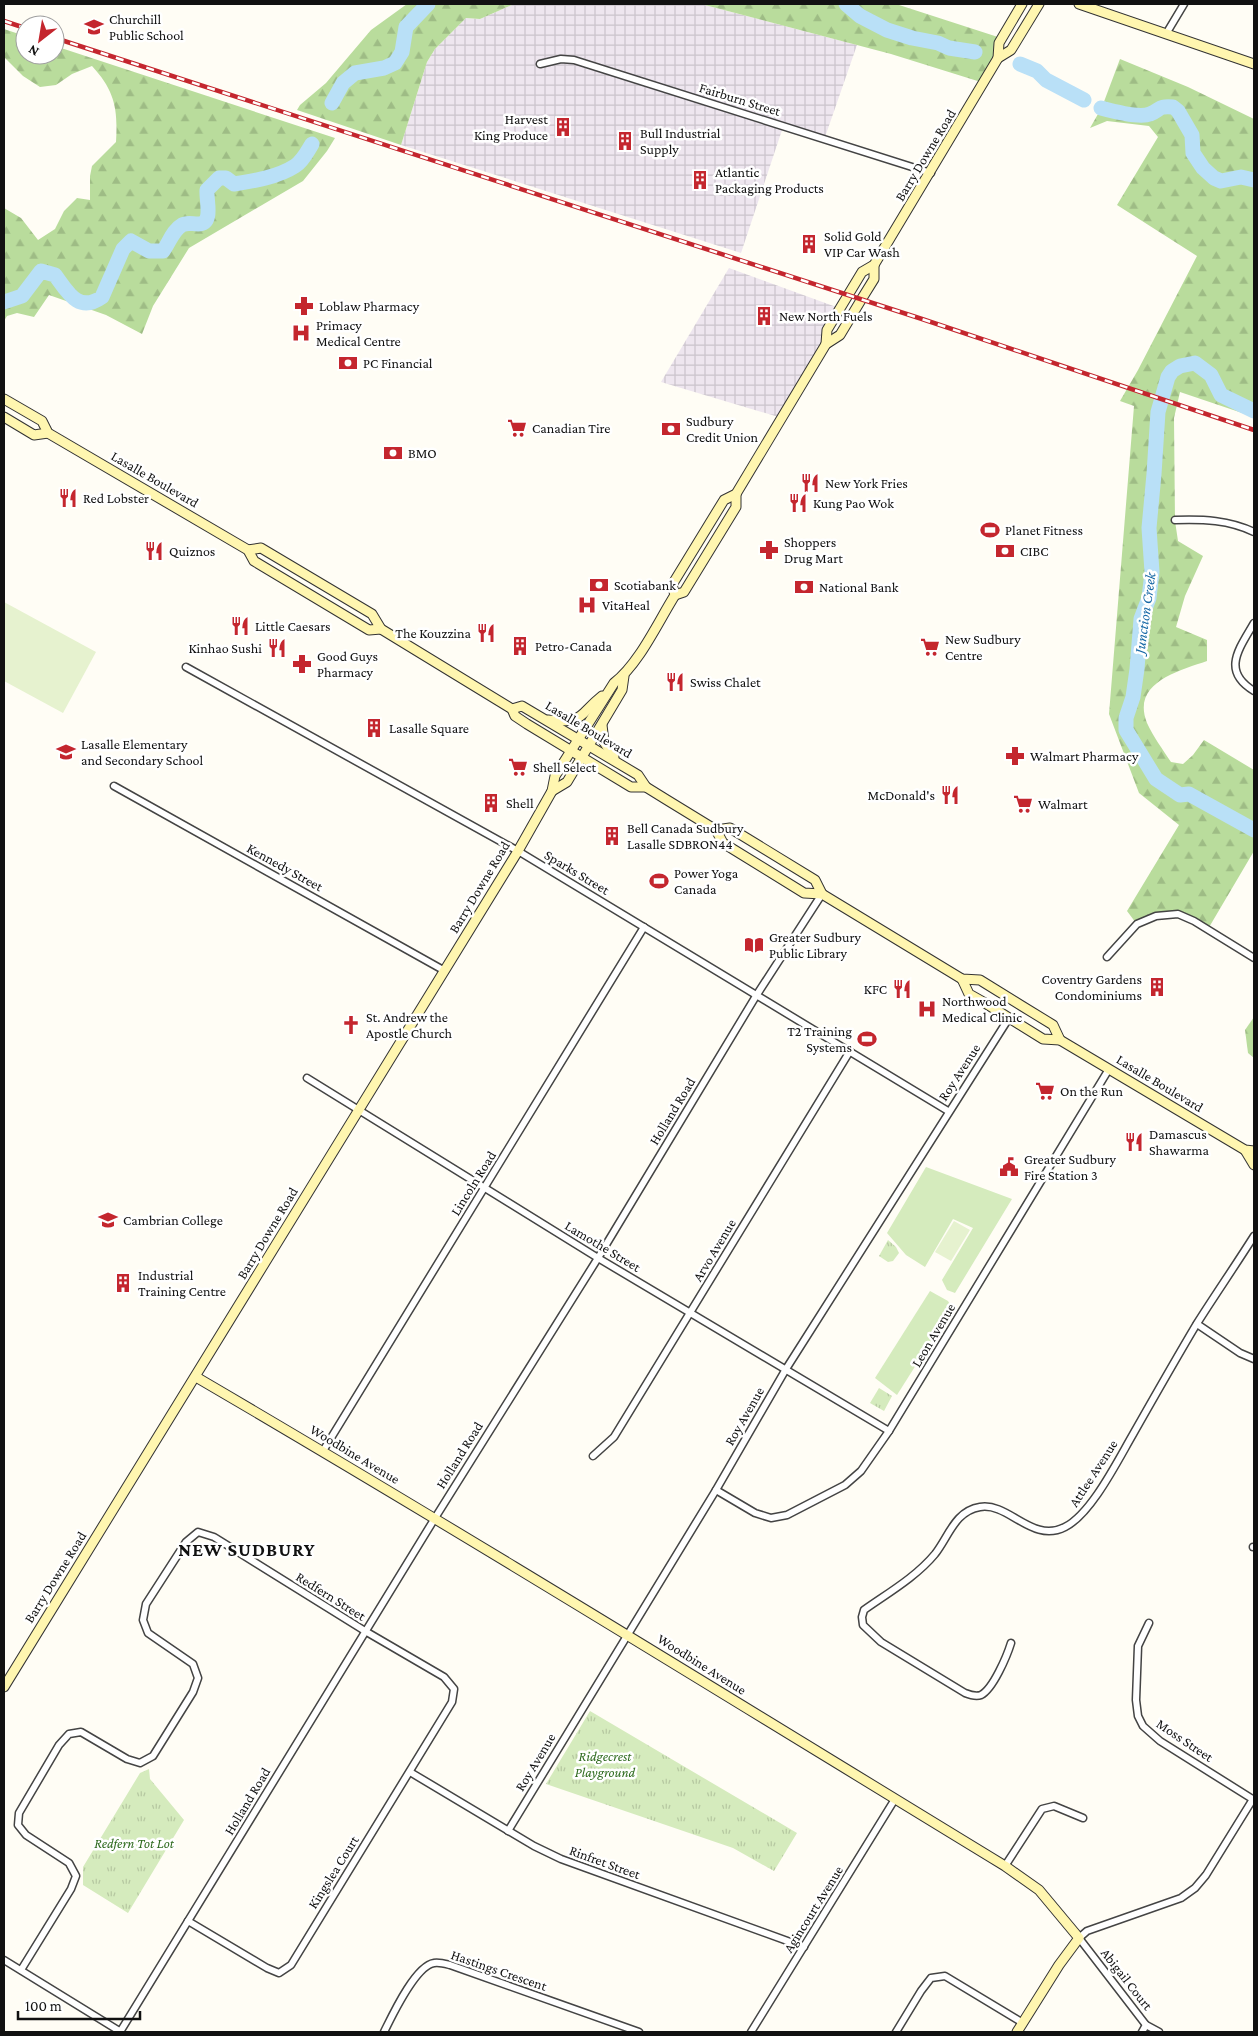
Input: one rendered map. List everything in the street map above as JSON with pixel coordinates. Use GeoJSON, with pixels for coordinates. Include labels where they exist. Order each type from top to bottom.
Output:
{"type":"FeatureCollection","features":[{"type":"Feature","properties":{"kind":"main road","name":"Barry Downe Road"},"geometry":{"type":"LineString","coordinates":[[826,344],[827,330],[847,296],[862,272],[874,265],[998,58],[999,43],[1022,4]]}},
{"type":"Feature","properties":{"kind":"main road","name":"Barry Downe Road"},"geometry":{"type":"LineString","coordinates":[[998,58],[1012,50],[1039,4]]}},
{"type":"Feature","properties":{"kind":"main road"},"geometry":{"type":"LineString","coordinates":[[1079,4],[1254,64]]}},
{"type":"Feature","properties":{"kind":"main road","name":"Barry Downe Road"},"geometry":{"type":"LineString","coordinates":[[4,1686],[196,1377],[518,851],[552,791],[555,776],[614,683],[624,676],[674,595],[684,592],[736,507],[736,494],[826,344],[840,335],[862,300],[874,279],[874,265]]}},
{"type":"Feature","properties":{"kind":"main road","name":"Lasalle Boulevard"},"geometry":{"type":"LineString","coordinates":[[4,398],[42,421],[48,433],[248,550],[254,561],[369,630],[381,629]]}},
{"type":"Feature","properties":{"kind":"main road","name":"Lasalle Boulevard"},"geometry":{"type":"LineString","coordinates":[[4,417],[34,435],[48,433]]}},
{"type":"Feature","properties":{"kind":"main road","name":"Barry Downe Road"},"geometry":{"type":"LineString","coordinates":[[674,595],[672,585],[724,500],[736,494]]}},
{"type":"Feature","properties":{"kind":"main road","name":"Lasalle Boulevard"},"geometry":{"type":"LineString","coordinates":[[248,550],[261,548],[372,614],[381,629],[512,709],[515,716],[631,787],[646,787]]}},
{"type":"Feature","properties":{"kind":"main road","name":"Barry Downe Road"},"geometry":{"type":"LineString","coordinates":[[552,791],[567,782],[622,690],[624,676]]}},
{"type":"Feature","properties":{"kind":"main road"},"geometry":{"type":"LineString","coordinates":[[545,720],[564,722],[578,719],[610,689]]}},
{"type":"Feature","properties":{"kind":"main road","name":"Lasalle Boulevard"},"geometry":{"type":"LineString","coordinates":[[512,709],[522,706],[619,763],[638,775],[646,787],[716,830],[723,843],[804,893],[822,894],[962,979],[980,980],[1053,1025],[1060,1040]]}},
{"type":"Feature","properties":{"kind":"main road"},"geometry":{"type":"LineString","coordinates":[[602,725],[606,748],[619,763]]}},
{"type":"Feature","properties":{"kind":"main road","name":"Lasalle Boulevard"},"geometry":{"type":"LineString","coordinates":[[716,830],[730,828],[815,880],[822,894]]}},
{"type":"Feature","properties":{"kind":"main road","name":"Lasalle Boulevard"},"geometry":{"type":"LineString","coordinates":[[962,979],[969,994],[1043,1039],[1060,1040],[1249,1151],[1254,1165]]}},
{"type":"Feature","properties":{"kind":"main road","name":"Woodbine Avenue"},"geometry":{"type":"LineString","coordinates":[[196,1377],[435,1518],[1005,1866],[1039,1890],[1079,1938]]}},
{"type":"Feature","properties":{"kind":"main road"},"geometry":{"type":"LineString","coordinates":[[1017,2032],[1059,1965],[1079,1938]]}},
{"type":"Feature","properties":{"kind":"street"},"geometry":{"type":"LineString","coordinates":[[1166,34],[1184,4]]}},
{"type":"Feature","properties":{"kind":"street","name":"Fairburn Street"},"geometry":{"type":"LineString","coordinates":[[540,64],[561,59],[574,60],[930,173]]}},
{"type":"Feature","properties":{"kind":"street"},"geometry":{"type":"LineString","coordinates":[[1176,520],[1194,519],[1231,523],[1254,532]]}},
{"type":"Feature","properties":{"kind":"street"},"geometry":{"type":"LineString","coordinates":[[1254,623],[1238,650],[1235,665],[1239,680],[1254,691]]}},
{"type":"Feature","properties":{"kind":"street","name":"Sparks Street"},"geometry":{"type":"LineString","coordinates":[[186,667],[518,851],[948,1111]]}},
{"type":"Feature","properties":{"kind":"street","name":"Kennedy Street"},"geometry":{"type":"LineString","coordinates":[[114,786],[445,970]]}},
{"type":"Feature","properties":{"kind":"street","name":"Holland Road"},"geometry":{"type":"LineString","coordinates":[[121,2032],[365,1631],[598,1258],[756,996],[822,894]]}},
{"type":"Feature","properties":{"kind":"street"},"geometry":{"type":"LineString","coordinates":[[1107,956],[1137,924],[1156,916],[1178,914],[1194,921],[1254,958]]}},
{"type":"Feature","properties":{"kind":"street","name":"Lincoln Road"},"geometry":{"type":"LineString","coordinates":[[323,1451],[644,927]]}},
{"type":"Feature","properties":{"kind":"street","name":"Roy Avenue"},"geometry":{"type":"LineString","coordinates":[[508,1831],[626,1634],[716,1490],[786,1369],[948,1111],[1009,1018]]}},
{"type":"Feature","properties":{"kind":"street","name":"Arvo Avenue"},"geometry":{"type":"LineString","coordinates":[[593,1456],[614,1437],[850,1051]]}},
{"type":"Feature","properties":{"kind":"street","name":"Leon Avenue"},"geometry":{"type":"LineString","coordinates":[[716,1490],[755,1513],[771,1518],[787,1515],[845,1486],[861,1471],[889,1431],[1109,1069]]}},
{"type":"Feature","properties":{"kind":"street","name":"Lamothe Street"},"geometry":{"type":"LineString","coordinates":[[307,1078],[598,1258],[889,1431]]}},
{"type":"Feature","properties":{"kind":"street","name":"Attlee Avenue"},"geometry":{"type":"LineString","coordinates":[[1011,1643],[1003,1665],[990,1684],[981,1694],[974,1696],[965,1693],[881,1642],[863,1625],[862,1617],[864,1610],[920,1571],[935,1553],[960,1516],[967,1511],[982,1506],[997,1509],[1024,1525],[1046,1531],[1064,1528],[1079,1518],[1100,1490],[1197,1324],[1254,1236]]}},
{"type":"Feature","properties":{"kind":"street"},"geometry":{"type":"LineString","coordinates":[[1197,1324],[1240,1353],[1254,1359]]}},
{"type":"Feature","properties":{"kind":"street","name":"Redfern Street"},"geometry":{"type":"LineString","coordinates":[[21,1970],[71,1889],[76,1876],[69,1864],[26,1835],[18,1825],[19,1813],[59,1745],[68,1734],[81,1732],[127,1759],[140,1763],[153,1756],[192,1692],[198,1678],[193,1664],[148,1633],[143,1620],[146,1604],[186,1542],[198,1532],[214,1538],[444,1677],[454,1689]]}},
{"type":"Feature","properties":{"kind":"street","name":"Moss Street"},"geometry":{"type":"LineString","coordinates":[[1149,1623],[1138,1646],[1136,1700],[1138,1716],[1143,1726],[1160,1741],[1254,1800]]}},
{"type":"Feature","properties":{"kind":"street","name":"Kingslea Court"},"geometry":{"type":"LineString","coordinates":[[188,1921],[267,1968],[279,1972],[291,1965],[452,1702],[454,1689]]}},
{"type":"Feature","properties":{"kind":"street","name":"Rinfret Street"},"geometry":{"type":"LineString","coordinates":[[410,1772],[508,1831],[561,1860],[804,1947]]}},
{"type":"Feature","properties":{"kind":"street","name":"Agincourt Avenue"},"geometry":{"type":"LineString","coordinates":[[752,2032],[896,1799]]}},
{"type":"Feature","properties":{"kind":"street"},"geometry":{"type":"LineString","coordinates":[[1079,1938],[1087,1932],[1181,1898],[1195,1888],[1206,1875],[1254,1800]]}},
{"type":"Feature","properties":{"kind":"street"},"geometry":{"type":"LineString","coordinates":[[1005,1866],[1042,1809],[1054,1806],[1083,1818]]}},
{"type":"Feature","properties":{"kind":"street","name":"Abigail Court"},"geometry":{"type":"LineString","coordinates":[[1079,1938],[1146,2024],[1159,2032]]}},
{"type":"Feature","properties":{"kind":"street"},"geometry":{"type":"LineString","coordinates":[[4,1960],[121,2032]]}},
{"type":"Feature","properties":{"kind":"street","name":"Hastings Crescent"},"geometry":{"type":"LineString","coordinates":[[384,2032],[396,2007],[422,1968],[434,1963],[450,1965],[639,2032]]}},
{"type":"Feature","properties":{"kind":"street"},"geometry":{"type":"LineString","coordinates":[[896,2032],[920,1991],[932,1978],[945,1976],[1023,2023]]}},
{"type":"Feature","properties":{"kind":"street"},"geometry":{"type":"LineString","coordinates":[[1142,2032],[1146,2024]]}},
{"type":"Feature","properties":{"kind":"shaded area"},"geometry":{"type":"Polygon","coordinates":[[[514,4],[701,4],[857,45],[824,140],[783,127],[741,253],[401,145],[427,62],[435,49],[466,18],[480,19],[514,4]]]}},
{"type":"Feature","properties":{"kind":"shaded area"},"geometry":{"type":"Polygon","coordinates":[[[729,268],[839,308],[827,345],[782,418],[661,382],[729,268]]]}},
{"type":"Feature","properties":{"kind":"green space"},"geometry":{"type":"Polygon","coordinates":[[[407,4],[514,4],[480,19],[466,18],[435,49],[427,62],[401,145],[297,110],[300,105],[326,83],[371,30],[407,4]]]}},
{"type":"Feature","properties":{"kind":"green space"},"geometry":{"type":"Polygon","coordinates":[[[701,4],[896,4],[1001,38],[998,59],[984,83],[891,54],[701,4]]]}},
{"type":"Feature","properties":{"kind":"green space"},"geometry":{"type":"Polygon","coordinates":[[[4,29],[15,33],[15,65],[65,65],[65,49],[335,138],[303,181],[189,248],[153,306],[142,334],[106,315],[49,295],[34,317],[17,313],[7,316],[4,321],[4,208],[21,218],[38,240],[55,229],[64,211],[77,198],[90,200],[92,166],[116,142],[116,120],[110,92],[92,66],[72,74],[56,85],[40,87],[23,76],[4,57],[4,29]]]}},
{"type":"Feature","properties":{"kind":"green space"},"geometry":{"type":"Polygon","coordinates":[[[1120,59],[1188,87],[1254,119],[1254,417],[1180,392],[1174,418],[1175,521],[1178,541],[1203,556],[1185,596],[1176,627],[1207,640],[1207,661],[1171,674],[1160,681],[1151,688],[1146,698],[1144,709],[1149,728],[1171,762],[1183,764],[1193,755],[1204,740],[1254,770],[1254,851],[1208,929],[1178,913],[1136,923],[1127,911],[1179,825],[1139,793],[1109,714],[1134,406],[1120,401],[1197,256],[1117,205],[1158,137],[1149,126],[1107,121],[1090,128],[1102,107],[1120,59]]]}},
{"type":"Feature","properties":{"kind":"green space"},"geometry":{"type":"Polygon","coordinates":[[[4,602],[96,652],[63,713],[4,681],[4,602]]]}},
{"type":"Feature","properties":{"kind":"green space"},"geometry":{"type":"Polygon","coordinates":[[[1254,1017],[1254,1058],[1248,1053],[1245,1030],[1254,1017]]]}},
{"type":"Feature","properties":{"kind":"green space"},"geometry":{"type":"Polygon","coordinates":[[[926,1167],[1012,1199],[955,1293],[947,1290],[942,1280],[973,1228],[953,1219],[925,1267],[906,1255],[887,1233],[926,1167]]]}},
{"type":"Feature","properties":{"kind":"green space"},"geometry":{"type":"Polygon","coordinates":[[[954,1221],[970,1230],[951,1261],[935,1252],[954,1221]]]}},
{"type":"Feature","properties":{"kind":"green space"},"geometry":{"type":"Polygon","coordinates":[[[888,1240],[896,1247],[899,1253],[893,1261],[888,1262],[879,1256],[888,1240]]]}},
{"type":"Feature","properties":{"kind":"green space"},"geometry":{"type":"Polygon","coordinates":[[[930,1291],[948,1301],[952,1308],[897,1395],[875,1378],[930,1291]]]}},
{"type":"Feature","properties":{"kind":"green space"},"geometry":{"type":"Polygon","coordinates":[[[879,1388],[892,1396],[884,1411],[870,1403],[879,1388]]]}},
{"type":"Feature","properties":{"kind":"green space","name":"Ridgecrest Playground"},"geometry":{"type":"Polygon","coordinates":[[[590,1711],[797,1833],[774,1871],[733,1848],[546,1784],[590,1711]]]}},
{"type":"Feature","properties":{"kind":"green space","name":"Redfern Tot Lot"},"geometry":{"type":"Polygon","coordinates":[[[149,1769],[150,1779],[184,1820],[128,1913],[83,1885],[83,1867],[140,1773],[149,1769]]]}},
{"type":"Feature","properties":{"kind":"waterway","name":"Junction Creek"},"geometry":{"type":"LineString","coordinates":[[332,103],[343,83],[355,73],[384,68],[395,63],[402,52],[406,27],[428,4]]}},
{"type":"Feature","properties":{"kind":"waterway","name":"Junction Creek"},"geometry":{"type":"LineString","coordinates":[[846,4],[860,16],[887,30],[912,38],[938,43],[949,48],[975,52]]}},
{"type":"Feature","properties":{"kind":"waterway","name":"Junction Creek"},"geometry":{"type":"LineString","coordinates":[[1020,64],[1037,71],[1046,80],[1084,100]]}},
{"type":"Feature","properties":{"kind":"waterway","name":"Junction Creek"},"geometry":{"type":"LineString","coordinates":[[1101,108],[1126,114],[1145,115],[1162,107],[1173,107],[1178,111],[1192,135],[1193,153],[1203,168],[1214,178],[1221,181],[1241,177],[1254,180]]}},
{"type":"Feature","properties":{"kind":"waterway","name":"Junction Creek"},"geometry":{"type":"LineString","coordinates":[[4,302],[22,296],[41,271],[55,275],[69,293],[80,302],[94,302],[102,297],[123,249],[131,241],[149,251],[163,251],[179,227],[186,224],[203,223],[206,220],[208,216],[207,190],[219,178],[226,178],[234,184],[274,176],[298,164],[312,144]]}},
{"type":"Feature","properties":{"kind":"waterway","name":"Junction Creek"},"geometry":{"type":"LineString","coordinates":[[1254,411],[1221,395],[1211,375],[1195,363],[1180,366],[1172,371],[1168,377],[1158,412],[1149,528],[1152,572],[1149,598],[1141,619],[1133,697],[1126,718],[1126,730],[1156,779],[1180,795],[1189,794],[1254,830]]}},
{"type":"Feature","properties":{"kind":"railway"},"geometry":{"type":"LineString","coordinates":[[4,21],[15,25]]}},
{"type":"Feature","properties":{"kind":"railway"},"geometry":{"type":"LineString","coordinates":[[65,41],[922,319],[1254,430]]}},
{"type":"Feature","properties":{"kind":"place","name":"Churchill Public School"},"geometry":{"type":"Point","coordinates":[94,27]}},
{"type":"Feature","properties":{"kind":"place","name":"Harvest King Produce"},"geometry":{"type":"Point","coordinates":[563,127]}},
{"type":"Feature","properties":{"kind":"place","name":"Bull Industrial Supply"},"geometry":{"type":"Point","coordinates":[625,141]}},
{"type":"Feature","properties":{"kind":"place","name":"Atlantic Packaging Products"},"geometry":{"type":"Point","coordinates":[700,180]}},
{"type":"Feature","properties":{"kind":"place","name":"Solid Gold VIP Car Wash"},"geometry":{"type":"Point","coordinates":[809,244]}},
{"type":"Feature","properties":{"kind":"place","name":"Loblaw Pharmacy"},"geometry":{"type":"Point","coordinates":[304,306]}},
{"type":"Feature","properties":{"kind":"place","name":"New North Fuels"},"geometry":{"type":"Point","coordinates":[764,316]}},
{"type":"Feature","properties":{"kind":"place","name":"Primacy Medical Centre"},"geometry":{"type":"Point","coordinates":[301,333]}},
{"type":"Feature","properties":{"kind":"place","name":"PC Financial"},"geometry":{"type":"Point","coordinates":[348,363]}},
{"type":"Feature","properties":{"kind":"place","name":"Canadian Tire"},"geometry":{"type":"Point","coordinates":[517,428]}},
{"type":"Feature","properties":{"kind":"place","name":"Sudbury Credit Union"},"geometry":{"type":"Point","coordinates":[671,429]}},
{"type":"Feature","properties":{"kind":"place","name":"BMO"},"geometry":{"type":"Point","coordinates":[393,453]}},
{"type":"Feature","properties":{"kind":"place","name":"New York Fries"},"geometry":{"type":"Point","coordinates":[810,483]}},
{"type":"Feature","properties":{"kind":"place","name":"Red Lobster"},"geometry":{"type":"Point","coordinates":[68,498]}},
{"type":"Feature","properties":{"kind":"place","name":"Kung Pao Wok"},"geometry":{"type":"Point","coordinates":[798,503]}},
{"type":"Feature","properties":{"kind":"place","name":"Planet Fitness"},"geometry":{"type":"Point","coordinates":[990,530]}},
{"type":"Feature","properties":{"kind":"place","name":"Shoppers Drug Mart"},"geometry":{"type":"Point","coordinates":[769,550]}},
{"type":"Feature","properties":{"kind":"place","name":"Quiznos"},"geometry":{"type":"Point","coordinates":[154,551]}},
{"type":"Feature","properties":{"kind":"place","name":"CIBC"},"geometry":{"type":"Point","coordinates":[1005,551]}},
{"type":"Feature","properties":{"kind":"place","name":"Scotiabank"},"geometry":{"type":"Point","coordinates":[599,585]}},
{"type":"Feature","properties":{"kind":"place","name":"National Bank"},"geometry":{"type":"Point","coordinates":[804,587]}},
{"type":"Feature","properties":{"kind":"place","name":"VitaHeal"},"geometry":{"type":"Point","coordinates":[587,605]}},
{"type":"Feature","properties":{"kind":"place","name":"Little Caesars"},"geometry":{"type":"Point","coordinates":[240,626]}},
{"type":"Feature","properties":{"kind":"place","name":"The Kouzzina"},"geometry":{"type":"Point","coordinates":[486,633]}},
{"type":"Feature","properties":{"kind":"place","name":"Petro-Canada"},"geometry":{"type":"Point","coordinates":[520,646]}},
{"type":"Feature","properties":{"kind":"place","name":"New Sudbury Centre"},"geometry":{"type":"Point","coordinates":[930,647]}},
{"type":"Feature","properties":{"kind":"place","name":"Kinhao Sushi"},"geometry":{"type":"Point","coordinates":[277,648]}},
{"type":"Feature","properties":{"kind":"place","name":"Good Guys Pharmacy"},"geometry":{"type":"Point","coordinates":[302,664]}},
{"type":"Feature","properties":{"kind":"place","name":"Swiss Chalet"},"geometry":{"type":"Point","coordinates":[675,682]}},
{"type":"Feature","properties":{"kind":"place","name":"Lasalle Square"},"geometry":{"type":"Point","coordinates":[374,728]}},
{"type":"Feature","properties":{"kind":"place","name":"Lasalle Elementary and Secondary School"},"geometry":{"type":"Point","coordinates":[66,752]}},
{"type":"Feature","properties":{"kind":"place","name":"Walmart Pharmacy"},"geometry":{"type":"Point","coordinates":[1015,756]}},
{"type":"Feature","properties":{"kind":"place","name":"Shell Select"},"geometry":{"type":"Point","coordinates":[518,767]}},
{"type":"Feature","properties":{"kind":"place","name":"McDonald's"},"geometry":{"type":"Point","coordinates":[950,795]}},
{"type":"Feature","properties":{"kind":"place","name":"Shell"},"geometry":{"type":"Point","coordinates":[491,803]}},
{"type":"Feature","properties":{"kind":"place","name":"Walmart"},"geometry":{"type":"Point","coordinates":[1023,804]}},
{"type":"Feature","properties":{"kind":"place","name":"Bell Canada Sudbury Lasalle SDBRON44"},"geometry":{"type":"Point","coordinates":[612,836]}},
{"type":"Feature","properties":{"kind":"place","name":"Power Yoga Canada"},"geometry":{"type":"Point","coordinates":[659,881]}},
{"type":"Feature","properties":{"kind":"place","name":"Greater Sudbury Public Library"},"geometry":{"type":"Point","coordinates":[754,945]}},
{"type":"Feature","properties":{"kind":"place","name":"Coventry Gardens Condominiums"},"geometry":{"type":"Point","coordinates":[1157,987]}},
{"type":"Feature","properties":{"kind":"place","name":"KFC"},"geometry":{"type":"Point","coordinates":[902,989]}},
{"type":"Feature","properties":{"kind":"place","name":"Northwood Medical Clinic"},"geometry":{"type":"Point","coordinates":[927,1009]}},
{"type":"Feature","properties":{"kind":"place","name":"St. Andrew the Apostle Church"},"geometry":{"type":"Point","coordinates":[351,1025]}},
{"type":"Feature","properties":{"kind":"place","name":"T2 Training Systems"},"geometry":{"type":"Point","coordinates":[867,1039]}},
{"type":"Feature","properties":{"kind":"place","name":"On the Run"},"geometry":{"type":"Point","coordinates":[1045,1091]}},
{"type":"Feature","properties":{"kind":"place","name":"Damascus Shawarma"},"geometry":{"type":"Point","coordinates":[1134,1142]}},
{"type":"Feature","properties":{"kind":"place","name":"Greater Sudbury Fire Station 3"},"geometry":{"type":"Point","coordinates":[1009,1167]}},
{"type":"Feature","properties":{"kind":"place","name":"Cambrian College"},"geometry":{"type":"Point","coordinates":[108,1220]}},
{"type":"Feature","properties":{"kind":"place","name":"Industrial Training Centre"},"geometry":{"type":"Point","coordinates":[123,1283]}},
{"type":"Feature","properties":{"kind":"district","name":"NEW SUDBURY"},"geometry":{"type":"Point","coordinates":[247,1549]}}]}
